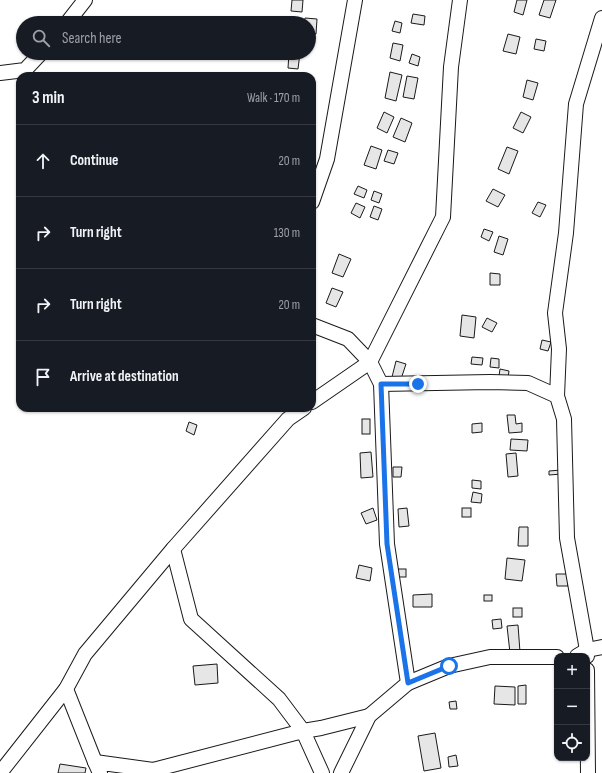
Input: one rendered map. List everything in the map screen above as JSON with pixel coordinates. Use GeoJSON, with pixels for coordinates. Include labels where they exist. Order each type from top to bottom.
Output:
{"type":"FeatureCollection","features":[{"type":"Feature","properties":{"kind":"street"},"geometry":{"type":"LineString","coordinates":[[72,16],[85,0]]}},
{"type":"Feature","properties":{"kind":"street"},"geometry":{"type":"LineString","coordinates":[[316,191],[327,159],[355,0]]}},
{"type":"Feature","properties":{"kind":"street"},"geometry":{"type":"LineString","coordinates":[[316,399],[370,362],[443,217],[450,67],[460,0]]}},
{"type":"Feature","properties":{"kind":"street"},"geometry":{"type":"LineString","coordinates":[[583,653],[567,538],[564,419],[557,396],[559,349],[555,313],[566,233],[576,104],[602,18]]}},
{"type":"Feature","properties":{"kind":"street"},"geometry":{"type":"LineString","coordinates":[[0,73],[25,70],[34,60]]}},
{"type":"Feature","properties":{"kind":"street"},"geometry":{"type":"LineString","coordinates":[[316,327],[348,339],[370,362],[381,384],[387,544],[408,683]]}},
{"type":"Feature","properties":{"kind":"street"},"geometry":{"type":"LineString","coordinates":[[381,384],[490,382],[528,384],[557,396]]}},
{"type":"Feature","properties":{"kind":"street"},"geometry":{"type":"LineString","coordinates":[[0,773],[66,689],[85,654],[173,549],[288,419],[298,412]]}},
{"type":"Feature","properties":{"kind":"street"},"geometry":{"type":"LineString","coordinates":[[173,549],[191,619],[279,699],[303,731],[322,773]]}},
{"type":"Feature","properties":{"kind":"street"},"geometry":{"type":"LineString","coordinates":[[586,653],[602,648]]}},
{"type":"Feature","properties":{"kind":"street"},"geometry":{"type":"LineString","coordinates":[[341,773],[369,716],[408,683],[449,666],[490,657],[554,657]]}},
{"type":"Feature","properties":{"kind":"street"},"geometry":{"type":"LineString","coordinates":[[66,689],[97,768],[153,770],[303,731],[369,716]]}},
{"type":"Feature","properties":{"kind":"street"},"geometry":{"type":"LineString","coordinates":[[587,689],[588,773]]}},
{"type":"Feature","properties":{"kind":"building"},"geometry":{"type":"Polygon","coordinates":[[[292,0],[303,0],[302,12],[291,11],[292,0]]]}},
{"type":"Feature","properties":{"kind":"building"},"geometry":{"type":"Polygon","coordinates":[[[517,0],[527,0],[523,15],[514,12],[517,0]]]}},
{"type":"Feature","properties":{"kind":"building"},"geometry":{"type":"Polygon","coordinates":[[[544,0],[556,0],[550,18],[539,15],[544,0]]]}},
{"type":"Feature","properties":{"kind":"building"},"geometry":{"type":"Polygon","coordinates":[[[413,14],[425,16],[424,25],[411,23],[413,14]]]}},
{"type":"Feature","properties":{"kind":"building"},"geometry":{"type":"Polygon","coordinates":[[[395,21],[402,23],[400,33],[392,31],[395,21]]]}},
{"type":"Feature","properties":{"kind":"building"},"geometry":{"type":"Polygon","coordinates":[[[508,34],[520,37],[516,54],[503,51],[508,34]]]}},
{"type":"Feature","properties":{"kind":"building"},"geometry":{"type":"Polygon","coordinates":[[[536,39],[546,41],[544,51],[534,49],[536,39]]]}},
{"type":"Feature","properties":{"kind":"building"},"geometry":{"type":"Polygon","coordinates":[[[393,43],[403,45],[400,61],[390,58],[393,43]]]}},
{"type":"Feature","properties":{"kind":"building"},"geometry":{"type":"Polygon","coordinates":[[[412,54],[420,57],[418,66],[409,63],[412,54]]]}},
{"type":"Feature","properties":{"kind":"building"},"geometry":{"type":"Polygon","coordinates":[[[289,60],[299,60],[298,69],[288,68],[289,60]]]}},
{"type":"Feature","properties":{"kind":"building"},"geometry":{"type":"Polygon","coordinates":[[[390,72],[402,75],[396,101],[385,98],[390,72]]]}},
{"type":"Feature","properties":{"kind":"building"},"geometry":{"type":"Polygon","coordinates":[[[407,76],[418,78],[414,99],[403,97],[407,76]]]}},
{"type":"Feature","properties":{"kind":"building"},"geometry":{"type":"Polygon","coordinates":[[[527,80],[538,83],[533,100],[523,97],[527,80]]]}},
{"type":"Feature","properties":{"kind":"building"},"geometry":{"type":"Polygon","coordinates":[[[384,112],[394,117],[387,133],[377,128],[384,112]]]}},
{"type":"Feature","properties":{"kind":"building"},"geometry":{"type":"Polygon","coordinates":[[[521,112],[531,117],[523,133],[513,128],[521,112]]]}},
{"type":"Feature","properties":{"kind":"building"},"geometry":{"type":"Polygon","coordinates":[[[401,118],[412,123],[405,142],[393,137],[401,118]]]}},
{"type":"Feature","properties":{"kind":"building"},"geometry":{"type":"Polygon","coordinates":[[[371,146],[382,150],[376,169],[364,165],[371,146]]]}},
{"type":"Feature","properties":{"kind":"building"},"geometry":{"type":"Polygon","coordinates":[[[507,147],[518,151],[509,174],[498,169],[507,147]]]}},
{"type":"Feature","properties":{"kind":"building"},"geometry":{"type":"Polygon","coordinates":[[[388,150],[398,153],[394,164],[384,161],[388,150]]]}},
{"type":"Feature","properties":{"kind":"building"},"geometry":{"type":"Polygon","coordinates":[[[358,186],[367,190],[364,198],[354,194],[358,186]]]}},
{"type":"Feature","properties":{"kind":"building"},"geometry":{"type":"Polygon","coordinates":[[[493,189],[505,195],[498,207],[486,201],[493,189]]]}},
{"type":"Feature","properties":{"kind":"building"},"geometry":{"type":"Polygon","coordinates":[[[374,191],[382,194],[379,203],[371,200],[374,191]]]}},
{"type":"Feature","properties":{"kind":"building"},"geometry":{"type":"Polygon","coordinates":[[[538,202],[546,205],[540,217],[532,213],[538,202]]]}},
{"type":"Feature","properties":{"kind":"building"},"geometry":{"type":"Polygon","coordinates":[[[356,203],[365,207],[360,218],[351,213],[356,203]]]}},
{"type":"Feature","properties":{"kind":"building"},"geometry":{"type":"Polygon","coordinates":[[[374,206],[382,209],[378,220],[370,217],[374,206]]]}},
{"type":"Feature","properties":{"kind":"building"},"geometry":{"type":"Polygon","coordinates":[[[484,229],[493,232],[489,241],[481,237],[484,229]]]}},
{"type":"Feature","properties":{"kind":"building"},"geometry":{"type":"Polygon","coordinates":[[[499,236],[508,239],[503,255],[494,252],[499,236]]]}},
{"type":"Feature","properties":{"kind":"building"},"geometry":{"type":"Polygon","coordinates":[[[339,254],[351,259],[343,277],[332,273],[339,254]]]}},
{"type":"Feature","properties":{"kind":"building"},"geometry":{"type":"Polygon","coordinates":[[[490,273],[500,274],[500,285],[490,285],[490,273]]]}},
{"type":"Feature","properties":{"kind":"building"},"geometry":{"type":"Polygon","coordinates":[[[332,288],[343,292],[336,307],[326,303],[332,288]]]}},
{"type":"Feature","properties":{"kind":"building"},"geometry":{"type":"Polygon","coordinates":[[[462,315],[476,317],[474,338],[460,336],[462,315]]]}},
{"type":"Feature","properties":{"kind":"building"},"geometry":{"type":"Polygon","coordinates":[[[487,318],[497,323],[492,332],[482,327],[487,318]]]}},
{"type":"Feature","properties":{"kind":"building"},"geometry":{"type":"Polygon","coordinates":[[[542,340],[551,342],[548,351],[540,349],[542,340]]]}},
{"type":"Feature","properties":{"kind":"building"},"geometry":{"type":"Polygon","coordinates":[[[472,357],[483,358],[482,365],[471,364],[472,357]]]}},
{"type":"Feature","properties":{"kind":"building"},"geometry":{"type":"Polygon","coordinates":[[[491,358],[499,359],[499,368],[490,367],[491,358]]]}},
{"type":"Feature","properties":{"kind":"building"},"geometry":{"type":"Polygon","coordinates":[[[396,361],[406,364],[401,379],[392,377],[396,361]]]}},
{"type":"Feature","properties":{"kind":"building"},"geometry":{"type":"Polygon","coordinates":[[[500,369],[509,371],[508,378],[499,376],[500,369]]]}},
{"type":"Feature","properties":{"kind":"building"},"geometry":{"type":"Polygon","coordinates":[[[507,415],[515,415],[516,424],[522,423],[522,432],[509,433],[507,415]]]}},
{"type":"Feature","properties":{"kind":"building"},"geometry":{"type":"Polygon","coordinates":[[[362,419],[370,419],[370,434],[362,434],[362,419]]]}},
{"type":"Feature","properties":{"kind":"building"},"geometry":{"type":"Polygon","coordinates":[[[189,422],[197,425],[194,435],[186,431],[189,422]]]}},
{"type":"Feature","properties":{"kind":"building"},"geometry":{"type":"Polygon","coordinates":[[[482,423],[482,432],[472,433],[472,424],[482,423]]]}},
{"type":"Feature","properties":{"kind":"building"},"geometry":{"type":"Polygon","coordinates":[[[511,439],[528,440],[527,451],[510,450],[511,439]]]}},
{"type":"Feature","properties":{"kind":"building"},"geometry":{"type":"Polygon","coordinates":[[[371,452],[373,477],[361,478],[360,453],[371,452]]]}},
{"type":"Feature","properties":{"kind":"building"},"geometry":{"type":"Polygon","coordinates":[[[516,453],[518,476],[508,477],[506,454],[516,453]]]}},
{"type":"Feature","properties":{"kind":"building"},"geometry":{"type":"Polygon","coordinates":[[[393,467],[402,467],[401,477],[393,477],[393,467]]]}},
{"type":"Feature","properties":{"kind":"building"},"geometry":{"type":"Polygon","coordinates":[[[561,470],[562,474],[549,475],[549,471],[561,470]]]}},
{"type":"Feature","properties":{"kind":"building"},"geometry":{"type":"Polygon","coordinates":[[[472,480],[481,481],[481,489],[472,488],[472,480]]]}},
{"type":"Feature","properties":{"kind":"building"},"geometry":{"type":"Polygon","coordinates":[[[473,492],[482,494],[481,503],[471,502],[473,492]]]}},
{"type":"Feature","properties":{"kind":"building"},"geometry":{"type":"Polygon","coordinates":[[[373,508],[377,520],[366,524],[361,513],[373,508]]]}},
{"type":"Feature","properties":{"kind":"building"},"geometry":{"type":"Polygon","coordinates":[[[407,508],[409,526],[399,527],[398,509],[407,508]]]}},
{"type":"Feature","properties":{"kind":"building"},"geometry":{"type":"Polygon","coordinates":[[[462,508],[471,508],[471,517],[462,517],[462,508]]]}},
{"type":"Feature","properties":{"kind":"building"},"geometry":{"type":"Polygon","coordinates":[[[519,527],[528,527],[528,546],[518,546],[519,527]]]}},
{"type":"Feature","properties":{"kind":"building"},"geometry":{"type":"Polygon","coordinates":[[[507,558],[525,560],[522,581],[505,579],[507,558]]]}},
{"type":"Feature","properties":{"kind":"building"},"geometry":{"type":"Polygon","coordinates":[[[359,565],[372,568],[370,581],[356,578],[359,565]]]}},
{"type":"Feature","properties":{"kind":"building"},"geometry":{"type":"Polygon","coordinates":[[[398,569],[406,569],[406,577],[398,577],[398,569]]]}},
{"type":"Feature","properties":{"kind":"building"},"geometry":{"type":"Polygon","coordinates":[[[556,574],[567,574],[568,586],[557,586],[556,574]]]}},
{"type":"Feature","properties":{"kind":"building"},"geometry":{"type":"Polygon","coordinates":[[[432,594],[432,607],[413,607],[413,595],[432,594]]]}},
{"type":"Feature","properties":{"kind":"building"},"geometry":{"type":"Polygon","coordinates":[[[484,595],[492,595],[492,601],[484,601],[484,595]]]}},
{"type":"Feature","properties":{"kind":"building"},"geometry":{"type":"Polygon","coordinates":[[[513,608],[522,608],[522,617],[513,617],[513,608]]]}},
{"type":"Feature","properties":{"kind":"building"},"geometry":{"type":"Polygon","coordinates":[[[501,619],[502,628],[493,629],[492,620],[501,619]]]}},
{"type":"Feature","properties":{"kind":"building"},"geometry":{"type":"Polygon","coordinates":[[[518,625],[520,652],[510,653],[507,626],[518,625]]]}},
{"type":"Feature","properties":{"kind":"building"},"geometry":{"type":"Polygon","coordinates":[[[217,664],[218,683],[195,685],[193,666],[217,664]]]}},
{"type":"Feature","properties":{"kind":"building"},"geometry":{"type":"Polygon","coordinates":[[[526,685],[526,704],[518,704],[518,686],[526,685]]]}},
{"type":"Feature","properties":{"kind":"building"},"geometry":{"type":"Polygon","coordinates":[[[495,686],[515,687],[515,705],[494,704],[495,686]]]}},
{"type":"Feature","properties":{"kind":"building"},"geometry":{"type":"Polygon","coordinates":[[[456,701],[457,709],[450,709],[449,702],[456,701]]]}},
{"type":"Feature","properties":{"kind":"building"},"geometry":{"type":"Polygon","coordinates":[[[435,733],[441,768],[424,771],[418,736],[435,733]]]}},
{"type":"Feature","properties":{"kind":"building"},"geometry":{"type":"Polygon","coordinates":[[[456,755],[458,766],[449,767],[448,757],[456,755]]]}},
{"type":"Feature","properties":{"kind":"building"},"geometry":{"type":"Polygon","coordinates":[[[60,764],[86,768],[85,773],[58,773],[60,764]]]}},
{"type":"Feature","properties":{"kind":"route"},"geometry":{"type":"LineString","coordinates":[[418,384],[381,384],[387,544],[408,683],[449,666]]}}]}
